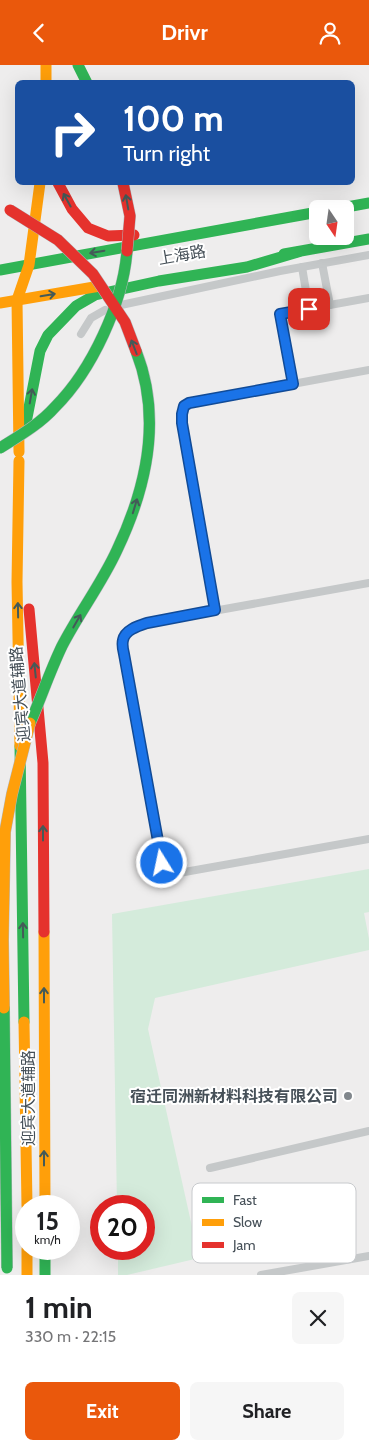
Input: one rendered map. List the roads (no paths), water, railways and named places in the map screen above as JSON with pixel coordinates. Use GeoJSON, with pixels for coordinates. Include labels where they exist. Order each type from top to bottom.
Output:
{"type":"FeatureCollection","features":[{"type":"Feature","properties":{"kind":"main road"},"geometry":{"type":"LineString","coordinates":[[46,65],[46,80]]}},
{"type":"Feature","properties":{"kind":"main road"},"geometry":{"type":"LineString","coordinates":[[54,80],[57,65]]}},
{"type":"Feature","properties":{"kind":"main road"},"geometry":{"type":"LineString","coordinates":[[78,65],[86,80]]}},
{"type":"Feature","properties":{"kind":"main road","name":"迎宾大道辅路"},"geometry":{"type":"LineString","coordinates":[[40,185],[30,265],[17,300],[19,461],[30,624],[43,763],[45,1195]]}},
{"type":"Feature","properties":{"kind":"main road"},"geometry":{"type":"LineString","coordinates":[[59,185],[72,209],[88,227],[108,236],[189,230],[292,217]]}},
{"type":"Feature","properties":{"kind":"main road"},"geometry":{"type":"LineString","coordinates":[[0,448],[26,431],[55,408],[82,374],[107,329],[126,268],[130,216],[124,185]]}},
{"type":"Feature","properties":{"kind":"main road"},"geometry":{"type":"LineString","coordinates":[[354,206],[369,203]]}},
{"type":"Feature","properties":{"kind":"main road"},"geometry":{"type":"LineString","coordinates":[[0,206],[10,210],[58,240],[93,273],[125,322],[142,366],[150,417],[147,462],[134,510],[117,551],[62,646],[28,728],[8,813],[5,833],[3,940],[7,1272]]}},
{"type":"Feature","properties":{"kind":"main road","name":"上海路"},"geometry":{"type":"LineString","coordinates":[[0,270],[309,214]]}},
{"type":"Feature","properties":{"kind":"main road","name":"上海路"},"geometry":{"type":"LineString","coordinates":[[0,303],[369,239]]}},
{"type":"Feature","properties":{"kind":"main road"},"geometry":{"type":"LineString","coordinates":[[26,1195],[17,582],[19,461],[40,351],[48,335],[76,306],[95,295],[159,281],[247,267],[298,252]]}},
{"type":"Feature","properties":{"kind":"main road"},"geometry":{"type":"LineString","coordinates":[[27,1260],[27,1275]]}},
{"type":"Feature","properties":{"kind":"main road"},"geometry":{"type":"LineString","coordinates":[[45,1260],[45,1275]]}},
{"type":"Feature","properties":{"kind":"lane"},"geometry":{"type":"LineString","coordinates":[[81,334],[91,318],[104,310],[123,304],[369,255]]}},
{"type":"Feature","properties":{"kind":"lane"},"geometry":{"type":"LineString","coordinates":[[322,263],[330,305]]}},
{"type":"Feature","properties":{"kind":"lane"},"geometry":{"type":"LineString","coordinates":[[302,267],[309,309]]}},
{"type":"Feature","properties":{"kind":"lane"},"geometry":{"type":"LineString","coordinates":[[293,384],[280,314],[369,298]]}},
{"type":"Feature","properties":{"kind":"lane"},"geometry":{"type":"LineString","coordinates":[[215,610],[182,423],[184,406],[189,403],[369,371]]}},
{"type":"Feature","properties":{"kind":"lane"},"geometry":{"type":"LineString","coordinates":[[369,583],[147,623],[127,632],[122,641],[162,863],[171,872],[179,873],[369,839]]}},
{"type":"Feature","properties":{"kind":"lane"},"geometry":{"type":"LineString","coordinates":[[210,1168],[369,1131]]}},
{"type":"Feature","properties":{"kind":"lane"},"geometry":{"type":"LineString","coordinates":[[356,1258],[369,1256]]}},
{"type":"Feature","properties":{"kind":"lane"},"geometry":{"type":"LineString","coordinates":[[261,1275],[329,1263]]}},
{"type":"Feature","properties":{"kind":"place","name":"宿迁同洲新材料科技有限公司"},"geometry":{"type":"Point","coordinates":[348,1096]}}]}
